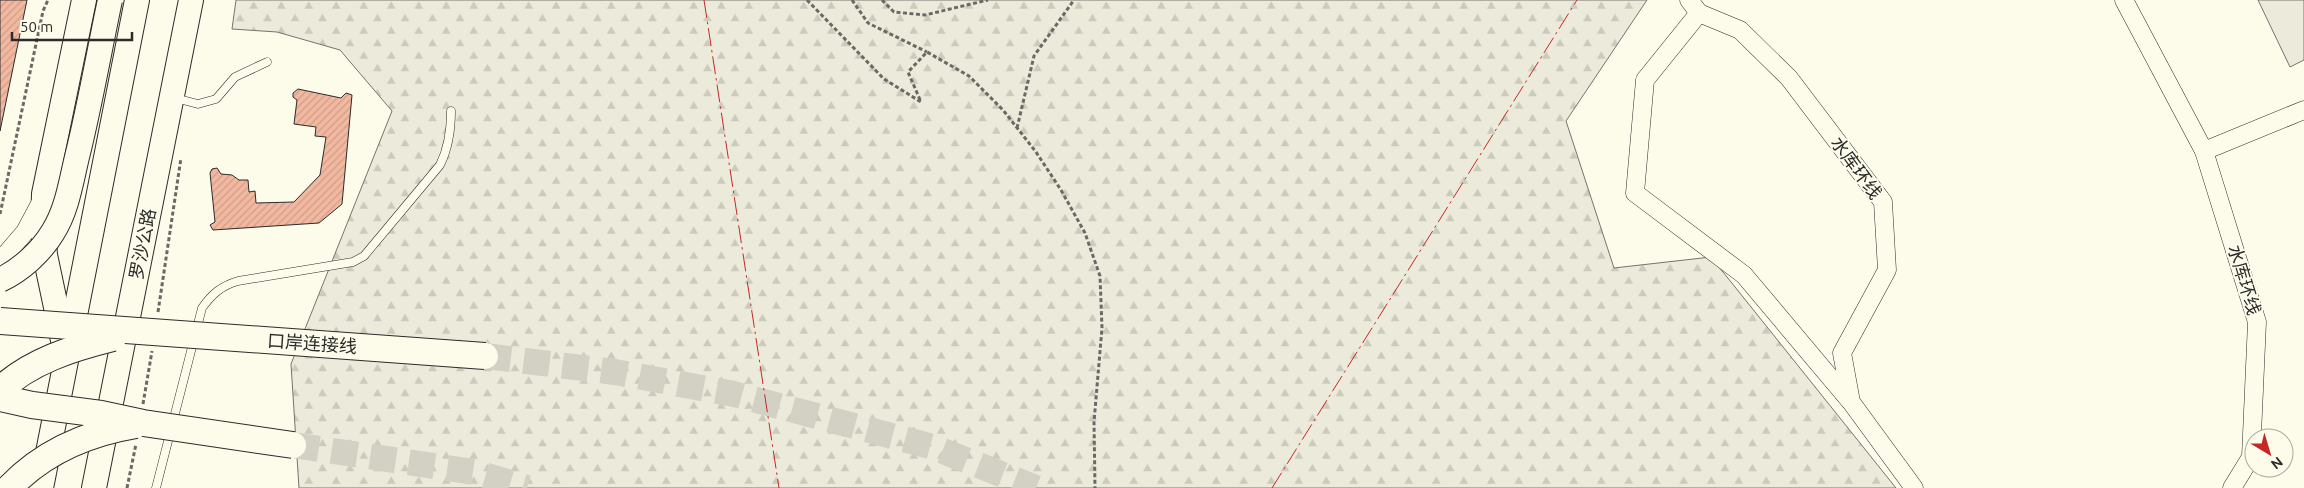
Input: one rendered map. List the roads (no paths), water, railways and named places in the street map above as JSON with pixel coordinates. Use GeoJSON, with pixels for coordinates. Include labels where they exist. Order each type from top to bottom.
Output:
{"type":"FeatureCollection","features":[{"type":"Feature","properties":{"kind":"highway"},"geometry":{"type":"LineString","coordinates":[[65,365],[63,338],[46,255],[43,225],[44,194],[84,0]]}},
{"type":"Feature","properties":{"kind":"highway"},"geometry":{"type":"LineString","coordinates":[[0,280],[24,265],[40,250],[54,231],[63,212],[80,144],[110,0]]}},
{"type":"Feature","properties":{"kind":"highway"},"geometry":{"type":"LineString","coordinates":[[41,488],[137,0]]}},
{"type":"Feature","properties":{"kind":"highway","name":"罗沙公路"},"geometry":{"type":"LineString","coordinates":[[94,488],[191,0]]}},
{"type":"Feature","properties":{"kind":"highway","name":"口岸连接线"},"geometry":{"type":"LineString","coordinates":[[0,322],[149,334],[486,356]]}},
{"type":"Feature","properties":{"kind":"highway"},"geometry":{"type":"LineString","coordinates":[[0,390],[47,359],[75,347],[149,334]]}},
{"type":"Feature","properties":{"kind":"highway"},"geometry":{"type":"LineString","coordinates":[[0,398],[32,405],[101,414],[141,422],[293,445]]}},
{"type":"Feature","properties":{"kind":"highway"},"geometry":{"type":"LineString","coordinates":[[9,488],[35,465],[58,451],[87,437],[141,422]]}},
{"type":"Feature","properties":{"kind":"street","name":"水库环线"},"geometry":{"type":"LineString","coordinates":[[2124,0],[2204,151],[2257,322],[2251,457],[2232,488]]}},
{"type":"Feature","properties":{"kind":"street"},"geometry":{"type":"LineString","coordinates":[[1694,6],[1645,80],[1635,193],[1744,275],[1851,402]]}},
{"type":"Feature","properties":{"kind":"street","name":"水库环线"},"geometry":{"type":"LineString","coordinates":[[1694,6],[1740,30],[1788,78],[1883,202],[1887,270],[1842,353],[1851,402],[1914,488]]}},
{"type":"Feature","properties":{"kind":"street"},"geometry":{"type":"LineString","coordinates":[[2204,151],[2304,110]]}},
{"type":"Feature","properties":{"kind":"street"},"geometry":{"type":"LineString","coordinates":[[0,261],[25,232],[44,194]]}},
{"type":"Feature","properties":{"kind":"lane"},"geometry":{"type":"LineString","coordinates":[[173,98],[198,104],[216,99],[236,77],[267,62]]}},
{"type":"Feature","properties":{"kind":"lane"},"geometry":{"type":"LineString","coordinates":[[156,488],[202,308],[223,286],[238,281],[353,262],[364,256],[440,165],[447,152],[451,133],[451,111]]}},
{"type":"Feature","properties":{"kind":"tunnel"},"geometry":{"type":"LineString","coordinates":[[485,356],[615,372],[734,394],[933,447],[1036,488]]}},
{"type":"Feature","properties":{"kind":"tunnel"},"geometry":{"type":"LineString","coordinates":[[293,445],[474,472],[527,488]]}}]}
